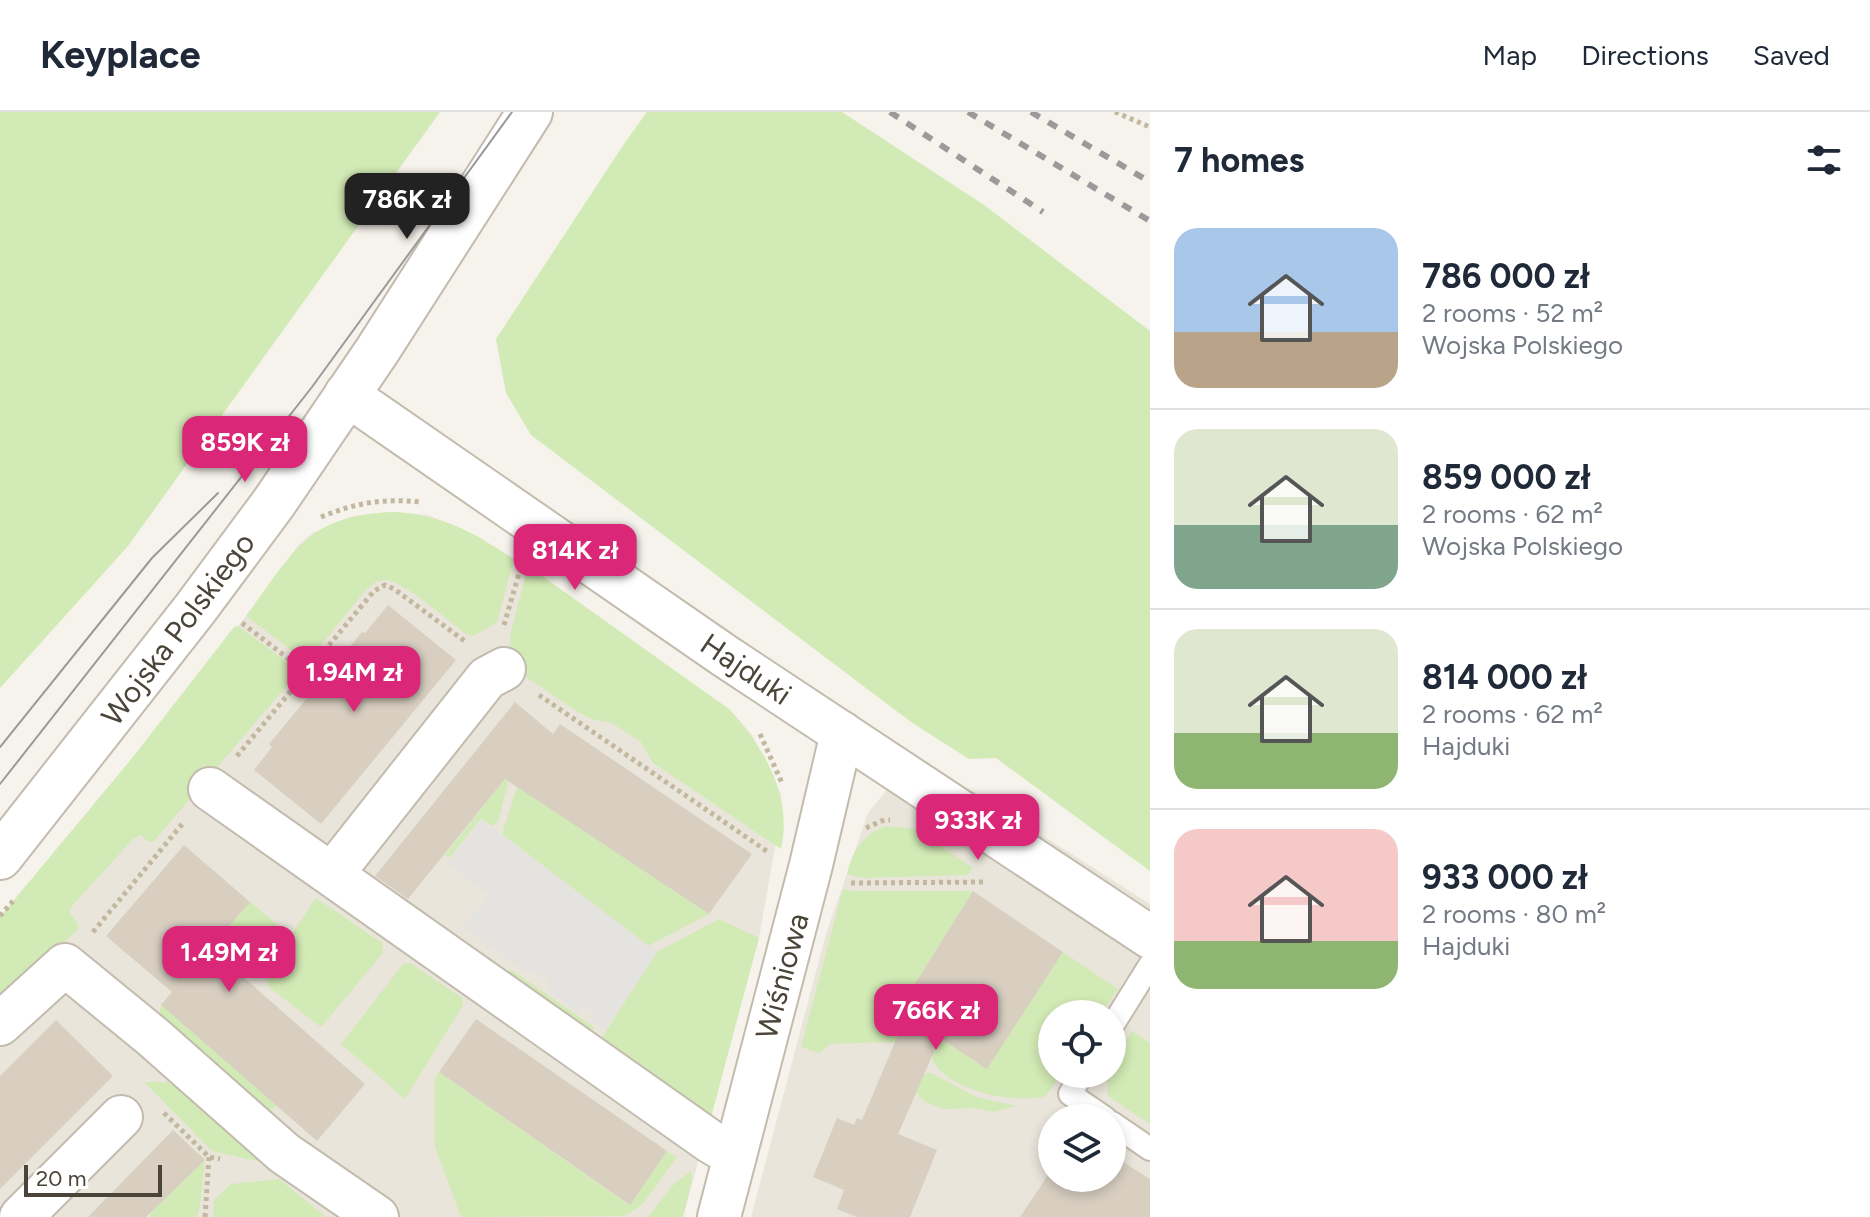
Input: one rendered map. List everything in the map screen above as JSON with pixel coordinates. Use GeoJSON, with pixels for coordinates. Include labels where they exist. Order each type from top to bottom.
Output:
{"type":"FeatureCollection","features":[{"type":"Feature","properties":{"kind":"street","name":"Wojska Polskiego"},"geometry":{"type":"LineString","coordinates":[[10,876],[195,609],[273,504],[377,351],[530,112]]}},
{"type":"Feature","properties":{"kind":"street","name":"Hajduki"},"geometry":{"type":"LineString","coordinates":[[346,394],[725,656],[1150,937]]}},
{"type":"Feature","properties":{"kind":"street"},"geometry":{"type":"LineString","coordinates":[[332,874],[487,678],[504,669]]}},
{"type":"Feature","properties":{"kind":"street","name":"Wiśniowa"},"geometry":{"type":"LineString","coordinates":[[719,1217],[811,865],[842,733]]}},
{"type":"Feature","properties":{"kind":"street"},"geometry":{"type":"LineString","coordinates":[[210,789],[735,1156]]}},
{"type":"Feature","properties":{"kind":"street"},"geometry":{"type":"LineString","coordinates":[[0,1024],[65,965],[153,1037],[284,1153],[377,1217]]}},
{"type":"Feature","properties":{"kind":"street"},"geometry":{"type":"LineString","coordinates":[[21,1217],[121,1117]]}},
{"type":"Feature","properties":{"kind":"lane"},"geometry":{"type":"LineString","coordinates":[[1126,1004],[1150,965]]}},
{"type":"Feature","properties":{"kind":"lane"},"geometry":{"type":"LineString","coordinates":[[1074,1088],[1070,1094],[1085,1104]]}},
{"type":"Feature","properties":{"kind":"lane"},"geometry":{"type":"LineString","coordinates":[[1126,1133],[1150,1149]]}},
{"type":"Feature","properties":{"kind":"path"},"geometry":{"type":"LineString","coordinates":[[1115,112],[1150,127]]}},
{"type":"Feature","properties":{"kind":"path"},"geometry":{"type":"LineString","coordinates":[[316,520],[370,501],[392,499],[430,506]]}},
{"type":"Feature","properties":{"kind":"path"},"geometry":{"type":"LineString","coordinates":[[509,612],[523,557]]}},
{"type":"Feature","properties":{"kind":"path"},"geometry":{"type":"LineString","coordinates":[[246,626],[307,673]]}},
{"type":"Feature","properties":{"kind":"path"},"geometry":{"type":"LineString","coordinates":[[757,730],[784,787]]}},
{"type":"Feature","properties":{"kind":"path"},"geometry":{"type":"LineString","coordinates":[[861,833],[881,821],[895,819]]}},
{"type":"Feature","properties":{"kind":"path"},"geometry":{"type":"LineString","coordinates":[[65,965],[177,830]]}},
{"type":"Feature","properties":{"kind":"path"},"geometry":{"type":"LineString","coordinates":[[0,916],[10,876]]}},
{"type":"Feature","properties":{"kind":"path"},"geometry":{"type":"LineString","coordinates":[[860,884],[998,881]]}},
{"type":"Feature","properties":{"kind":"path"},"geometry":{"type":"LineString","coordinates":[[205,1217],[209,1157]]}},
{"type":"Feature","properties":{"kind":"shaded area"},"geometry":{"type":"Polygon","coordinates":[[[394,512],[428,515],[479,537],[729,709],[752,735],[781,794],[759,938],[683,1217],[0,1217],[0,917],[129,762],[297,547],[312,533],[353,516],[394,512]]]}},
{"type":"Feature","properties":{"kind":"shaded area"},"geometry":{"type":"Polygon","coordinates":[[[916,755],[1150,904],[1150,1217],[751,1217],[826,934],[868,813],[916,755]]]}},
{"type":"Feature","properties":{"kind":"shaded area"},"geometry":{"type":"Polygon","coordinates":[[[481,819],[657,952],[606,1029],[592,1021],[593,1014],[583,1006],[576,1011],[549,991],[549,981],[536,971],[528,974],[463,927],[489,895],[446,863],[481,819]]]}},
{"type":"Feature","properties":{"kind":"green space"},"geometry":{"type":"Polygon","coordinates":[[[0,112],[440,112],[128,546],[0,688],[0,112]]]}},
{"type":"Feature","properties":{"kind":"green space"},"geometry":{"type":"Polygon","coordinates":[[[647,112],[842,112],[984,205],[1150,331],[1150,871],[996,758],[969,759],[911,722],[531,435],[506,393],[496,339],[647,112]]]}},
{"type":"Feature","properties":{"kind":"green space"},"geometry":{"type":"Polygon","coordinates":[[[394,512],[444,521],[514,559],[497,622],[474,636],[466,634],[405,588],[380,580],[365,591],[307,662],[246,616],[291,556],[321,529],[364,515],[394,512]]]}},
{"type":"Feature","properties":{"kind":"green space"},"geometry":{"type":"Polygon","coordinates":[[[528,566],[729,709],[754,739],[773,773],[783,810],[781,849],[653,763],[641,742],[610,722],[594,720],[578,712],[516,670],[511,657],[510,636],[528,566]]]}},
{"type":"Feature","properties":{"kind":"green space"},"geometry":{"type":"Polygon","coordinates":[[[238,626],[290,664],[290,682],[154,841],[149,842],[140,835],[133,839],[71,907],[70,913],[79,925],[76,931],[0,1004],[0,917],[129,762],[234,627],[238,626]]]}},
{"type":"Feature","properties":{"kind":"green space"},"geometry":{"type":"Polygon","coordinates":[[[511,772],[498,822],[492,826],[481,819],[449,858],[445,855],[511,772]]]}},
{"type":"Feature","properties":{"kind":"green space"},"geometry":{"type":"Polygon","coordinates":[[[517,787],[709,914],[648,946],[502,834],[517,787]]]}},
{"type":"Feature","properties":{"kind":"green space"},"geometry":{"type":"Polygon","coordinates":[[[886,826],[915,829],[973,868],[968,875],[861,878],[847,874],[860,845],[886,826]]]}},
{"type":"Feature","properties":{"kind":"green space"},"geometry":{"type":"Polygon","coordinates":[[[843,889],[973,891],[898,1011],[987,1068],[1063,952],[1118,989],[1111,1000],[1038,1000],[1038,1088],[1051,1088],[1046,1096],[999,1096],[964,1086],[938,1068],[931,1056],[909,1043],[830,1044],[819,1053],[801,1047],[843,889]]]}},
{"type":"Feature","properties":{"kind":"green space"},"geometry":{"type":"Polygon","coordinates":[[[316,898],[382,943],[383,953],[321,1027],[270,988],[266,977],[316,898]]]}},
{"type":"Feature","properties":{"kind":"green space"},"geometry":{"type":"Polygon","coordinates":[[[250,902],[280,927],[244,978],[210,948],[250,902]]]}},
{"type":"Feature","properties":{"kind":"green space"},"geometry":{"type":"Polygon","coordinates":[[[719,919],[759,938],[710,1121],[596,1047],[657,952],[719,919]]]}},
{"type":"Feature","properties":{"kind":"green space"},"geometry":{"type":"Polygon","coordinates":[[[404,963],[410,963],[462,998],[463,1005],[405,1099],[341,1044],[404,963]]]}},
{"type":"Feature","properties":{"kind":"green space"},"geometry":{"type":"Polygon","coordinates":[[[510,969],[594,1027],[588,1036],[504,978],[510,969]]]}},
{"type":"Feature","properties":{"kind":"green space"},"geometry":{"type":"Polygon","coordinates":[[[161,1005],[276,1105],[263,1120],[159,1016],[161,1005]]]}},
{"type":"Feature","properties":{"kind":"green space"},"geometry":{"type":"Polygon","coordinates":[[[1132,1031],[1150,1043],[1150,1124],[1126,1108],[1126,1104],[1120,1104],[1108,1096],[1107,1088],[1126,1088],[1126,1041],[1132,1031]]]}},
{"type":"Feature","properties":{"kind":"green space"},"geometry":{"type":"Polygon","coordinates":[[[439,1072],[629,1205],[667,1151],[677,1157],[642,1205],[624,1216],[461,1217],[435,1147],[435,1079],[439,1072]]]}},
{"type":"Feature","properties":{"kind":"green space"},"geometry":{"type":"Polygon","coordinates":[[[931,1073],[976,1097],[1016,1106],[994,1112],[973,1108],[943,1109],[924,1101],[916,1093],[924,1074],[931,1073]]]}},
{"type":"Feature","properties":{"kind":"green space"},"geometry":{"type":"Polygon","coordinates":[[[144,1082],[181,1082],[283,1167],[212,1151],[144,1082]]]}},
{"type":"Feature","properties":{"kind":"green space"},"geometry":{"type":"Polygon","coordinates":[[[205,1160],[197,1217],[150,1217],[151,1212],[205,1160]]]}},
{"type":"Feature","properties":{"kind":"green space"},"geometry":{"type":"Polygon","coordinates":[[[691,1171],[692,1181],[683,1217],[648,1217],[675,1183],[691,1171]]]}},
{"type":"Feature","properties":{"kind":"green space"},"geometry":{"type":"Polygon","coordinates":[[[279,1179],[326,1217],[213,1217],[214,1200],[231,1184],[279,1179]]]}},
{"type":"Feature","properties":{"kind":"building"},"geometry":{"type":"Polygon","coordinates":[[[388,605],[456,660],[321,824],[254,770],[272,747],[269,744],[388,605]]]}},
{"type":"Feature","properties":{"kind":"building"},"geometry":{"type":"Polygon","coordinates":[[[515,702],[553,734],[560,724],[752,854],[709,914],[505,779],[408,899],[375,876],[515,702]]]}},
{"type":"Feature","properties":{"kind":"building"},"geometry":{"type":"Polygon","coordinates":[[[184,845],[250,902],[210,948],[365,1084],[317,1141],[161,1005],[172,992],[106,936],[184,845]]]}},
{"type":"Feature","properties":{"kind":"building"},"geometry":{"type":"Polygon","coordinates":[[[973,891],[1063,952],[987,1069],[940,1038],[898,1134],[937,1150],[910,1217],[857,1217],[837,1209],[844,1190],[813,1177],[837,1118],[854,1125],[857,1118],[862,1120],[906,1016],[898,1011],[973,891]]]}},
{"type":"Feature","properties":{"kind":"building"},"geometry":{"type":"Polygon","coordinates":[[[476,1019],[667,1151],[630,1205],[439,1072],[476,1019]]]}},
{"type":"Feature","properties":{"kind":"building"},"geometry":{"type":"Polygon","coordinates":[[[56,1020],[113,1076],[0,1189],[0,1076],[56,1020]]]}},
{"type":"Feature","properties":{"kind":"building"},"geometry":{"type":"Polygon","coordinates":[[[173,1130],[205,1160],[146,1217],[88,1217],[173,1130]]]}},
{"type":"Feature","properties":{"kind":"building"},"geometry":{"type":"Polygon","coordinates":[[[1126,1164],[1150,1179],[1150,1217],[1020,1217],[1038,1190],[1126,1192],[1126,1164]]]}},
{"type":"Feature","properties":{"kind":"tram line"},"geometry":{"type":"LineString","coordinates":[[0,784],[312,387],[512,112]]}},
{"type":"Feature","properties":{"kind":"tram line"},"geometry":{"type":"LineString","coordinates":[[0,747],[152,558],[218,493]]}},
{"type":"Feature","properties":{"kind":"railway"},"geometry":{"type":"LineString","coordinates":[[890,112],[1043,212]]}},
{"type":"Feature","properties":{"kind":"railway"},"geometry":{"type":"LineString","coordinates":[[968,112],[1150,221]]}},
{"type":"Feature","properties":{"kind":"railway"},"geometry":{"type":"LineString","coordinates":[[1031,112],[1150,182]]}}]}
